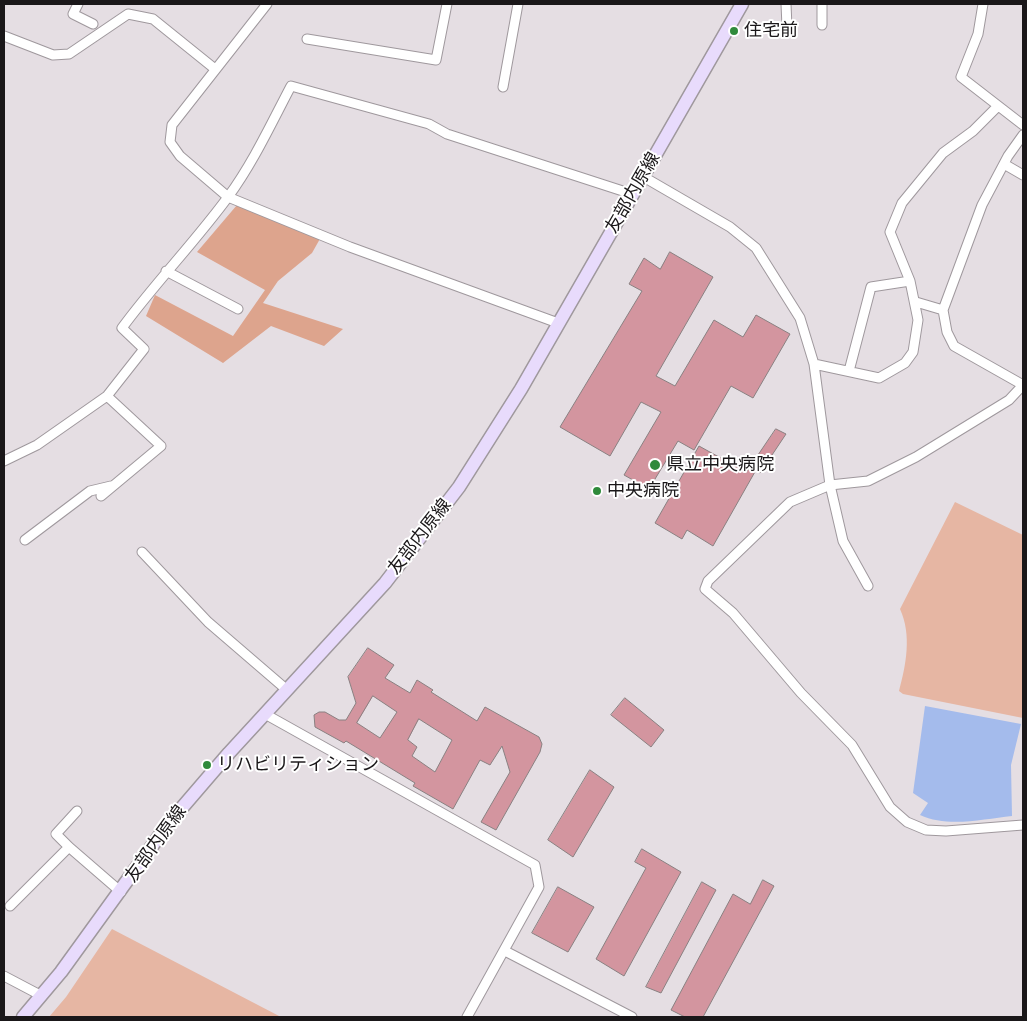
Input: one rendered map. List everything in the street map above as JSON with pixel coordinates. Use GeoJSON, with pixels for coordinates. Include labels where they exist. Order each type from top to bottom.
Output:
{"type":"FeatureCollection","features":[{"type":"Feature","properties":{"kind":"main road","name":"友部内原線"},"geometry":{"type":"LineString","coordinates":[[23,1017],[42,996],[121,892],[168,824],[265,714],[385,583],[446,505],[521,389],[742,4]]}},
{"type":"Feature","properties":{"kind":"street"},"geometry":{"type":"LineString","coordinates":[[78,4],[73,14],[93,24]]}},
{"type":"Feature","properties":{"kind":"street"},"geometry":{"type":"LineString","coordinates":[[267,4],[172,125],[170,142],[180,156],[228,197],[350,247],[558,322]]}},
{"type":"Feature","properties":{"kind":"street"},"geometry":{"type":"LineString","coordinates":[[307,38],[436,60],[447,4]]}},
{"type":"Feature","properties":{"kind":"street"},"geometry":{"type":"LineString","coordinates":[[503,87],[518,4]]}},
{"type":"Feature","properties":{"kind":"street"},"geometry":{"type":"LineString","coordinates":[[786,4],[786,27]]}},
{"type":"Feature","properties":{"kind":"street"},"geometry":{"type":"LineString","coordinates":[[822,4],[822,25]]}},
{"type":"Feature","properties":{"kind":"street"},"geometry":{"type":"LineString","coordinates":[[983,4],[978,34],[961,77],[1023,125]]}},
{"type":"Feature","properties":{"kind":"street"},"geometry":{"type":"LineString","coordinates":[[4,36],[53,55],[69,54],[128,14],[153,19],[215,69]]}},
{"type":"Feature","properties":{"kind":"street"},"geometry":{"type":"LineString","coordinates":[[4,461],[37,445],[107,396],[144,348],[122,328],[166,271],[228,197],[260,146],[290,86],[429,124],[447,134],[632,194]]}},
{"type":"Feature","properties":{"kind":"street"},"geometry":{"type":"LineString","coordinates":[[814,364],[879,378],[905,363],[913,352],[918,320],[916,302],[910,281],[890,232],[902,203],[943,153],[973,131],[998,106]]}},
{"type":"Feature","properties":{"kind":"street"},"geometry":{"type":"LineString","coordinates":[[1023,135],[1004,164],[982,205],[943,310],[947,332],[954,346],[1023,385],[1009,400],[916,457],[868,481],[830,485],[790,502],[708,581],[705,589],[733,613],[801,693],[852,745],[890,807],[907,822],[933,831],[1023,825]]}},
{"type":"Feature","properties":{"kind":"street"},"geometry":{"type":"LineString","coordinates":[[1004,164],[1023,175]]}},
{"type":"Feature","properties":{"kind":"street"},"geometry":{"type":"LineString","coordinates":[[642,176],[730,227],[756,248],[800,318],[814,364],[830,485],[843,541],[868,586]]}},
{"type":"Feature","properties":{"kind":"street"},"geometry":{"type":"LineString","coordinates":[[166,271],[238,309]]}},
{"type":"Feature","properties":{"kind":"street"},"geometry":{"type":"LineString","coordinates":[[849,371],[871,288],[910,281]]}},
{"type":"Feature","properties":{"kind":"street"},"geometry":{"type":"LineString","coordinates":[[916,302],[943,310]]}},
{"type":"Feature","properties":{"kind":"street"},"geometry":{"type":"LineString","coordinates":[[102,496],[161,446],[107,396]]}},
{"type":"Feature","properties":{"kind":"street"},"geometry":{"type":"LineString","coordinates":[[25,540],[90,491],[114,485]]}},
{"type":"Feature","properties":{"kind":"street"},"geometry":{"type":"LineString","coordinates":[[142,552],[208,622],[287,690]]}},
{"type":"Feature","properties":{"kind":"street"},"geometry":{"type":"LineString","coordinates":[[265,714],[535,865],[539,887],[467,1017]]}},
{"type":"Feature","properties":{"kind":"street"},"geometry":{"type":"LineString","coordinates":[[77,811],[56,834],[68,848],[121,892]]}},
{"type":"Feature","properties":{"kind":"street"},"geometry":{"type":"LineString","coordinates":[[10,906],[68,848]]}},
{"type":"Feature","properties":{"kind":"street"},"geometry":{"type":"LineString","coordinates":[[505,951],[632,1017]]}},
{"type":"Feature","properties":{"kind":"street"},"geometry":{"type":"LineString","coordinates":[[4,976],[42,996]]}},
{"type":"Feature","properties":{"kind":"shaded area"},"geometry":{"type":"Polygon","coordinates":[[[237,205],[321,237],[312,253],[278,281],[263,303],[343,329],[324,346],[271,326],[223,363],[146,316],[155,295],[233,336],[265,290],[197,252],[237,205]]]}},
{"type":"Feature","properties":{"kind":"shaded area"},"geometry":{"type":"Polygon","coordinates":[[[955,502],[1023,535],[1023,718],[903,694],[899,691],[907,650],[906,629],[900,609],[955,502]]]}},
{"type":"Feature","properties":{"kind":"shaded area"},"geometry":{"type":"Polygon","coordinates":[[[112,929],[281,1017],[49,1017],[66,997],[112,929]]]}},
{"type":"Feature","properties":{"kind":"water"},"geometry":{"type":"Polygon","coordinates":[[[925,706],[1021,724],[1011,765],[1012,816],[954,822],[931,819],[920,815],[928,803],[913,793],[925,706]]]}},
{"type":"Feature","properties":{"kind":"building"},"geometry":{"type":"Polygon","coordinates":[[[670,252],[713,277],[656,376],[675,386],[714,320],[743,337],[756,315],[790,334],[753,398],[731,386],[694,450],[678,441],[649,489],[624,475],[661,412],[641,402],[610,456],[560,427],[642,291],[629,284],[644,258],[660,269],[670,252]]]}},
{"type":"Feature","properties":{"kind":"building"},"geometry":{"type":"Polygon","coordinates":[[[776,429],[786,434],[760,473],[756,470],[713,546],[687,530],[682,539],[655,523],[699,446],[746,472],[776,429]]]}},
{"type":"Feature","properties":{"kind":"building"},"geometry":{"type":"Polygon","coordinates":[[[368,648],[394,665],[385,678],[410,693],[417,680],[433,690],[431,692],[477,721],[485,707],[539,737],[542,744],[540,752],[496,830],[481,822],[510,772],[502,746],[490,765],[480,760],[453,809],[413,786],[415,783],[346,741],[344,743],[315,727],[314,715],[319,712],[325,712],[339,720],[346,720],[356,703],[348,677],[368,648]],[[373,696],[357,723],[380,738],[397,712],[373,696]],[[419,719],[408,740],[417,747],[412,756],[435,772],[452,740],[419,719]]]}},
{"type":"Feature","properties":{"kind":"building"},"geometry":{"type":"Polygon","coordinates":[[[625,698],[664,730],[651,747],[611,715],[625,698]]]}},
{"type":"Feature","properties":{"kind":"building"},"geometry":{"type":"Polygon","coordinates":[[[590,770],[614,787],[573,857],[548,840],[590,770]]]}},
{"type":"Feature","properties":{"kind":"building"},"geometry":{"type":"Polygon","coordinates":[[[642,849],[681,872],[624,976],[596,959],[646,868],[635,862],[642,849]]]}},
{"type":"Feature","properties":{"kind":"building"},"geometry":{"type":"Polygon","coordinates":[[[763,880],[774,886],[703,1017],[685,1017],[671,1010],[733,894],[750,904],[763,880]]]}},
{"type":"Feature","properties":{"kind":"building"},"geometry":{"type":"Polygon","coordinates":[[[702,882],[716,890],[661,993],[646,987],[702,882]]]}},
{"type":"Feature","properties":{"kind":"building"},"geometry":{"type":"Polygon","coordinates":[[[558,887],[594,907],[568,952],[532,933],[558,887]]]}},
{"type":"Feature","properties":{"kind":"place","name":"住宅前"},"geometry":{"type":"Point","coordinates":[734,31]}},
{"type":"Feature","properties":{"kind":"place","name":"県立中央病院"},"geometry":{"type":"Point","coordinates":[655,465]}},
{"type":"Feature","properties":{"kind":"place","name":"中央病院"},"geometry":{"type":"Point","coordinates":[597,491]}},
{"type":"Feature","properties":{"kind":"place","name":"リハビリティション"},"geometry":{"type":"Point","coordinates":[207,765]}}]}
